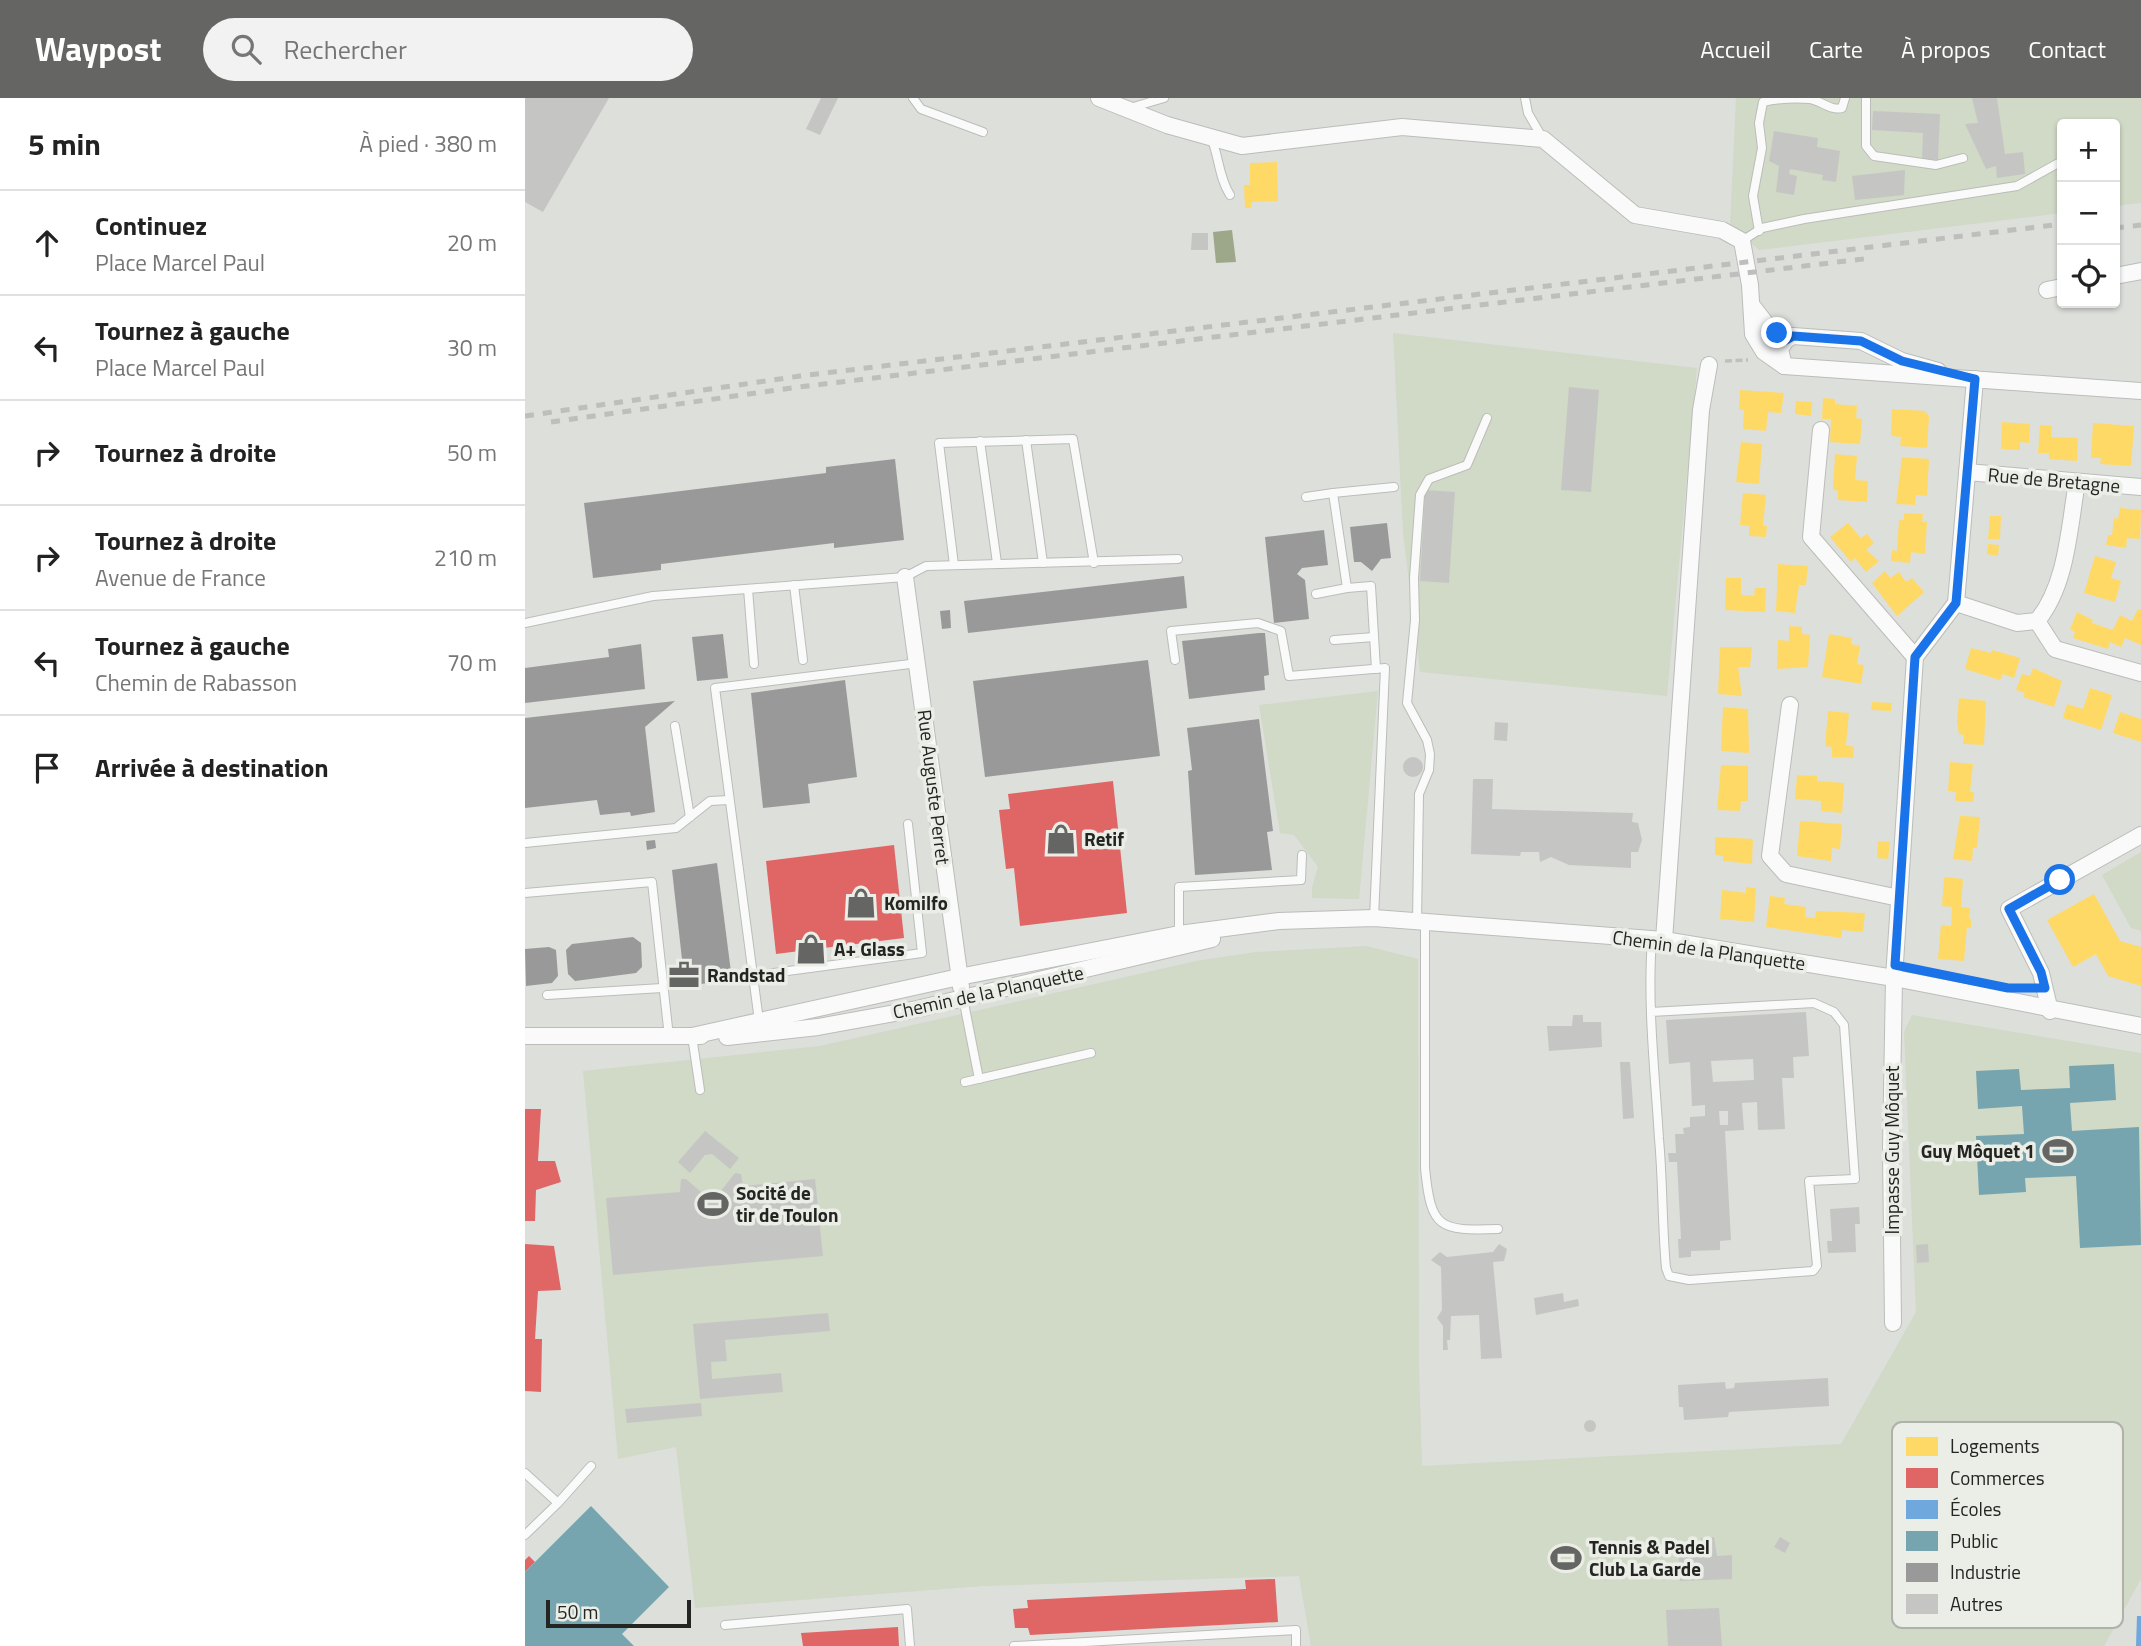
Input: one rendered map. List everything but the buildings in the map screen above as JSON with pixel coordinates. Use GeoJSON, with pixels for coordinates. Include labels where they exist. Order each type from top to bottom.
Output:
{"type":"FeatureCollection","features":[{"type":"Feature","properties":{"kind":"street"},"geometry":{"type":"LineString","coordinates":[[1099,98],[1242,146],[1402,127],[1543,139],[1635,215],[1721,230],[1742,241],[1752,307],[1753,334],[1764,352],[1784,366],[2141,391]]}},
{"type":"Feature","properties":{"kind":"street"},"geometry":{"type":"LineString","coordinates":[[2120,275],[2141,271]]}},
{"type":"Feature","properties":{"kind":"street"},"geometry":{"type":"LineString","coordinates":[[1752,307],[1767,325],[1786,340]]}},
{"type":"Feature","properties":{"kind":"street"},"geometry":{"type":"LineString","coordinates":[[1784,366],[1780,349],[1786,340],[1793,336],[1861,341],[1902,361],[1975,379]]}},
{"type":"Feature","properties":{"kind":"street"},"geometry":{"type":"LineString","coordinates":[[1658,939],[1701,410],[1709,365]]}},
{"type":"Feature","properties":{"kind":"street"},"geometry":{"type":"LineString","coordinates":[[1821,430],[1811,537],[1915,657],[1956,603],[1975,379]]}},
{"type":"Feature","properties":{"kind":"street","name":"Rue de Bretagne"},"geometry":{"type":"LineString","coordinates":[[1967,471],[2141,487]]}},
{"type":"Feature","properties":{"kind":"street"},"geometry":{"type":"LineString","coordinates":[[1956,603],[2017,623],[2037,621],[2050,605],[2064,557],[2077,482]]}},
{"type":"Feature","properties":{"kind":"street","name":"Rue Auguste Perret"},"geometry":{"type":"LineString","coordinates":[[905,577],[963,998]]}},
{"type":"Feature","properties":{"kind":"street"},"geometry":{"type":"LineString","coordinates":[[2037,621],[2055,649],[2141,673]]}},
{"type":"Feature","properties":{"kind":"street","name":"Impasse Guy Môquet"},"geometry":{"type":"LineString","coordinates":[[1893,1323],[1891,1150],[1894,978],[1915,657]]}},
{"type":"Feature","properties":{"kind":"street"},"geometry":{"type":"LineString","coordinates":[[1790,705],[1770,856],[1786,874],[1899,898]]}},
{"type":"Feature","properties":{"kind":"street"},"geometry":{"type":"LineString","coordinates":[[2050,1011],[2041,972],[2009,909],[2141,835]]}},
{"type":"Feature","properties":{"kind":"street","name":"Chemin de la Planquette"},"geometry":{"type":"LineString","coordinates":[[692,1036],[959,977],[1179,934],[1279,921],[1374,918],[1658,939],[1894,978],[2139,1028]]}},
{"type":"Feature","properties":{"kind":"street","name":"Chemin de la Planquette"},"geometry":{"type":"LineString","coordinates":[[525,1036],[728,1037],[818,1027],[1122,962],[1279,921]]}},
{"type":"Feature","properties":{"kind":"lane"},"geometry":{"type":"LineString","coordinates":[[912,98],[921,109],[983,132]]}},
{"type":"Feature","properties":{"kind":"lane"},"geometry":{"type":"LineString","coordinates":[[1127,109],[1164,98]]}},
{"type":"Feature","properties":{"kind":"lane"},"geometry":{"type":"LineString","coordinates":[[1525,98],[1528,113],[1543,139]]}},
{"type":"Feature","properties":{"kind":"lane"},"geometry":{"type":"LineString","coordinates":[[1759,231],[1753,196],[1761,158],[1759,123],[1763,102],[1809,98],[1835,110],[1842,108],[1845,98]]}},
{"type":"Feature","properties":{"kind":"lane"},"geometry":{"type":"LineString","coordinates":[[1866,98],[1866,146],[1874,156],[1936,165],[1963,158]]}},
{"type":"Feature","properties":{"kind":"lane"},"geometry":{"type":"LineString","coordinates":[[1211,137],[1220,162],[1221,181],[1230,195]]}},
{"type":"Feature","properties":{"kind":"lane"},"geometry":{"type":"LineString","coordinates":[[1742,241],[1759,231],[1804,219],[2017,186],[2057,164]]}},
{"type":"Feature","properties":{"kind":"lane"},"geometry":{"type":"LineString","coordinates":[[1487,418],[1467,465],[1429,479],[1420,495],[1414,578],[1415,621],[1407,704],[1427,740],[1430,754],[1427,776],[1419,794],[1425,1168],[1428,1203],[1437,1219],[1456,1230],[1498,1229]]}},
{"type":"Feature","properties":{"kind":"lane"},"geometry":{"type":"LineString","coordinates":[[954,565],[939,443],[1073,439],[1094,563]]}},
{"type":"Feature","properties":{"kind":"lane"},"geometry":{"type":"LineString","coordinates":[[1027,440],[1043,563]]}},
{"type":"Feature","properties":{"kind":"lane"},"geometry":{"type":"LineString","coordinates":[[980,441],[997,563]]}},
{"type":"Feature","properties":{"kind":"lane"},"geometry":{"type":"LineString","coordinates":[[1305,497],[1394,488]]}},
{"type":"Feature","properties":{"kind":"lane"},"geometry":{"type":"LineString","coordinates":[[1333,493],[1347,588]]}},
{"type":"Feature","properties":{"kind":"lane"},"geometry":{"type":"LineString","coordinates":[[525,622],[653,596],[905,577],[926,566],[1178,559]]}},
{"type":"Feature","properties":{"kind":"lane"},"geometry":{"type":"LineString","coordinates":[[794,585],[803,660]]}},
{"type":"Feature","properties":{"kind":"lane"},"geometry":{"type":"LineString","coordinates":[[1316,594],[1371,586],[1376,669]]}},
{"type":"Feature","properties":{"kind":"lane"},"geometry":{"type":"LineString","coordinates":[[748,589],[754,664]]}},
{"type":"Feature","properties":{"kind":"lane"},"geometry":{"type":"LineString","coordinates":[[1175,660],[1171,631],[1258,623],[1281,631],[1289,676],[1385,668],[1374,918]]}},
{"type":"Feature","properties":{"kind":"lane"},"geometry":{"type":"LineString","coordinates":[[1334,640],[1374,637]]}},
{"type":"Feature","properties":{"kind":"lane"},"geometry":{"type":"LineString","coordinates":[[759,1022],[715,688],[918,663]]}},
{"type":"Feature","properties":{"kind":"lane"},"geometry":{"type":"LineString","coordinates":[[674,726],[690,817]]}},
{"type":"Feature","properties":{"kind":"lane"},"geometry":{"type":"LineString","coordinates":[[525,843],[675,828],[710,801],[729,800]]}},
{"type":"Feature","properties":{"kind":"lane"},"geometry":{"type":"LineString","coordinates":[[751,976],[922,953],[908,824]]}},
{"type":"Feature","properties":{"kind":"lane"},"geometry":{"type":"LineString","coordinates":[[1179,934],[1179,887],[1301,880],[1302,855]]}},
{"type":"Feature","properties":{"kind":"lane"},"geometry":{"type":"LineString","coordinates":[[525,893],[652,882],[669,1037]]}},
{"type":"Feature","properties":{"kind":"lane"},"geometry":{"type":"LineString","coordinates":[[1651,1012],[1814,1003],[1841,1018],[1844,1025],[1855,1179],[1809,1181],[1817,1266],[1813,1271],[1689,1280],[1669,1276],[1666,1268],[1651,1012],[1649,974],[1658,939]]}},
{"type":"Feature","properties":{"kind":"lane"},"geometry":{"type":"LineString","coordinates":[[547,995],[662,988]]}},
{"type":"Feature","properties":{"kind":"lane"},"geometry":{"type":"LineString","coordinates":[[963,998],[979,1079]]}},
{"type":"Feature","properties":{"kind":"lane"},"geometry":{"type":"LineString","coordinates":[[692,1036],[700,1090]]}},
{"type":"Feature","properties":{"kind":"lane"},"geometry":{"type":"LineString","coordinates":[[965,1082],[1091,1053]]}},
{"type":"Feature","properties":{"kind":"lane"},"geometry":{"type":"LineString","coordinates":[[525,1535],[591,1466]]}},
{"type":"Feature","properties":{"kind":"lane"},"geometry":{"type":"LineString","coordinates":[[525,1472],[558,1503]]}},
{"type":"Feature","properties":{"kind":"lane"},"geometry":{"type":"LineString","coordinates":[[725,1625],[907,1609],[910,1646]]}},
{"type":"Feature","properties":{"kind":"lane"},"geometry":{"type":"LineString","coordinates":[[1014,1646],[1296,1630],[1296,1646]]}},
{"type":"Feature","properties":{"kind":"path"},"geometry":{"type":"LineString","coordinates":[[1709,365],[1738,359],[1749,360]]}},
{"type":"Feature","properties":{"kind":"shaded area"},"geometry":{"type":"Polygon","coordinates":[[[1736,98],[2141,98],[2141,203],[2120,205],[2120,119],[2057,119],[2057,214],[1759,250],[1730,225],[1736,98]]]}},
{"type":"Feature","properties":{"kind":"shaded area"},"geometry":{"type":"Polygon","coordinates":[[[1232,230],[1236,262],[1216,263],[1213,232],[1232,230]]]}},
{"type":"Feature","properties":{"kind":"shaded area"},"geometry":{"type":"Polygon","coordinates":[[[1393,333],[1697,368],[1667,696],[1420,672],[1403,533],[1393,333]]]}},
{"type":"Feature","properties":{"kind":"shaded area"},"geometry":{"type":"Polygon","coordinates":[[[1378,691],[1359,899],[1312,898],[1318,867],[1294,835],[1280,833],[1259,705],[1378,691]]]}},
{"type":"Feature","properties":{"kind":"shaded area"},"geometry":{"type":"Polygon","coordinates":[[[2141,852],[2141,931],[2131,928],[2102,875],[2141,852]]]}},
{"type":"Feature","properties":{"kind":"shaded area"},"geometry":{"type":"Polygon","coordinates":[[[1366,946],[1418,959],[1419,1366],[1422,1466],[1841,1444],[1916,1312],[1904,1032],[1912,1015],[2141,1053],[2141,1579],[2123,1612],[2123,1422],[1892,1422],[1892,1628],[2114,1628],[2104,1646],[1311,1646],[1299,1576],[983,1586],[695,1608],[676,1447],[618,1459],[583,1071],[820,1046],[1196,961],[1256,952],[1366,946]]]}},
{"type":"Feature","properties":{"kind":"railway"},"geometry":{"type":"LineString","coordinates":[[525,416],[800,376],[2057,225]]}},
{"type":"Feature","properties":{"kind":"railway"},"geometry":{"type":"LineString","coordinates":[[2120,227],[2141,225]]}},
{"type":"Feature","properties":{"kind":"railway"},"geometry":{"type":"LineString","coordinates":[[551,422],[799,387],[1871,258]]}},
{"type":"Feature","properties":{"kind":"place","name":"Retif"},"geometry":{"type":"Point","coordinates":[1061,839]}},
{"type":"Feature","properties":{"kind":"place","name":"Komilfo"},"geometry":{"type":"Point","coordinates":[861,903]}},
{"type":"Feature","properties":{"kind":"place","name":"A+ Glass"},"geometry":{"type":"Point","coordinates":[811,949]}},
{"type":"Feature","properties":{"kind":"place","name":"Randstad"},"geometry":{"type":"Point","coordinates":[684,975]}},
{"type":"Feature","properties":{"kind":"place","name":"Guy Môquet 1"},"geometry":{"type":"Point","coordinates":[2058,1151]}},
{"type":"Feature","properties":{"kind":"place","name":"Socité de tir de Toulon"},"geometry":{"type":"Point","coordinates":[713,1204]}},
{"type":"Feature","properties":{"kind":"place","name":"Tennis & Padel Club La Garde"},"geometry":{"type":"Point","coordinates":[1566,1558]}},
{"type":"Feature","properties":{"kind":"route"},"geometry":{"type":"LineString","coordinates":[[1777,333],[1786,340],[1793,336],[1861,341],[1902,361],[1975,379],[1956,603],[1915,657],[1895,965],[2008,988],[2045,988],[2041,972],[2009,909],[2060,880]]}}]}
